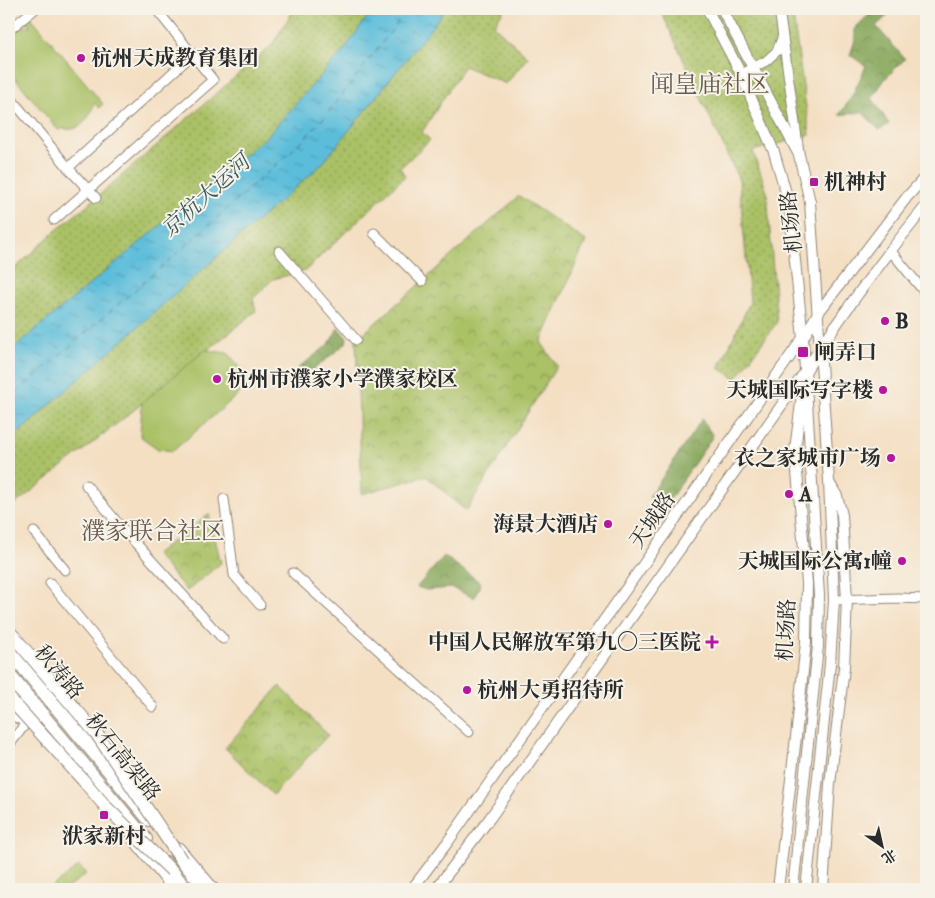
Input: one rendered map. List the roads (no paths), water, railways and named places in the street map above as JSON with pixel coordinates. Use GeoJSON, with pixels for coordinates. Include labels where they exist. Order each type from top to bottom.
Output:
{"type":"FeatureCollection","features":[{"type":"Feature","properties":{"kind":"highway"},"geometry":{"type":"LineString","coordinates":[[9,631],[96,733],[182,861]]}},
{"type":"Feature","properties":{"kind":"highway","name":"秋石高架路"},"geometry":{"type":"LineString","coordinates":[[9,651],[205,889]]}},
{"type":"Feature","properties":{"kind":"highway","name":"秋石高架路"},"geometry":{"type":"LineString","coordinates":[[9,674],[186,889]]}},
{"type":"Feature","properties":{"kind":"highway"},"geometry":{"type":"LineString","coordinates":[[9,698],[106,807],[172,871]]}},
{"type":"Feature","properties":{"kind":"main road","name":"机场路"},"geometry":{"type":"LineString","coordinates":[[706,9],[741,74],[774,152],[789,203],[803,338],[820,595],[818,646],[793,889]]}},
{"type":"Feature","properties":{"kind":"main road","name":"机场路"},"geometry":{"type":"LineString","coordinates":[[722,9],[799,155],[810,202],[829,481],[834,600],[830,664],[806,889]]}},
{"type":"Feature","properties":{"kind":"main road","name":"天城路"},"geometry":{"type":"LineString","coordinates":[[412,889],[452,836],[803,338],[818,313],[926,176]]}},
{"type":"Feature","properties":{"kind":"main road","name":"天城路"},"geometry":{"type":"LineString","coordinates":[[436,889],[490,818],[890,250],[926,206]]}},
{"type":"Feature","properties":{"kind":"main road","name":"机场路"},"geometry":{"type":"LineString","coordinates":[[778,889],[806,642],[807,583],[795,450],[805,372]]}},
{"type":"Feature","properties":{"kind":"main road","name":"机场路"},"geometry":{"type":"LineString","coordinates":[[823,889],[830,784],[844,668],[847,600],[842,515],[837,496],[829,481]]}},
{"type":"Feature","properties":{"kind":"main road"},"geometry":{"type":"LineString","coordinates":[[9,627],[21,641],[58,698]]}},
{"type":"Feature","properties":{"kind":"main road","name":"秋涛路"},"geometry":{"type":"LineString","coordinates":[[9,642],[58,698],[214,889]]}},
{"type":"Feature","properties":{"kind":"main road"},"geometry":{"type":"LineString","coordinates":[[9,688],[46,730],[173,889]]}},
{"type":"Feature","properties":{"kind":"main road"},"geometry":{"type":"LineString","coordinates":[[9,711],[18,718],[46,730]]}},
{"type":"Feature","properties":{"kind":"street"},"geometry":{"type":"LineString","coordinates":[[9,30],[34,9]]}},
{"type":"Feature","properties":{"kind":"street"},"geometry":{"type":"LineString","coordinates":[[54,220],[213,80],[156,9]]}},
{"type":"Feature","properties":{"kind":"street"},"geometry":{"type":"LineString","coordinates":[[779,9],[799,155]]}},
{"type":"Feature","properties":{"kind":"street"},"geometry":{"type":"LineString","coordinates":[[741,74],[766,61],[778,51],[783,36]]}},
{"type":"Feature","properties":{"kind":"street"},"geometry":{"type":"LineString","coordinates":[[68,168],[193,54]]}},
{"type":"Feature","properties":{"kind":"street"},"geometry":{"type":"LineString","coordinates":[[9,96],[68,168],[96,198]]}},
{"type":"Feature","properties":{"kind":"street"},"geometry":{"type":"LineString","coordinates":[[374,233],[422,281]]}},
{"type":"Feature","properties":{"kind":"street"},"geometry":{"type":"LineString","coordinates":[[890,250],[926,293]]}},
{"type":"Feature","properties":{"kind":"street"},"geometry":{"type":"LineString","coordinates":[[279,251],[356,340]]}},
{"type":"Feature","properties":{"kind":"street"},"geometry":{"type":"LineString","coordinates":[[86,485],[121,527],[224,639]]}},
{"type":"Feature","properties":{"kind":"street"},"geometry":{"type":"LineString","coordinates":[[224,499],[234,575],[260,605]]}},
{"type":"Feature","properties":{"kind":"street"},"geometry":{"type":"LineString","coordinates":[[34,532],[65,570]]}},
{"type":"Feature","properties":{"kind":"street"},"geometry":{"type":"LineString","coordinates":[[293,573],[469,732]]}},
{"type":"Feature","properties":{"kind":"street"},"geometry":{"type":"LineString","coordinates":[[50,582],[153,707]]}},
{"type":"Feature","properties":{"kind":"street"},"geometry":{"type":"LineString","coordinates":[[834,600],[926,598]]}},
{"type":"Feature","properties":{"kind":"street"},"geometry":{"type":"LineString","coordinates":[[9,744],[27,722]]}},
{"type":"Feature","properties":{"kind":"water","name":"京杭大运河"},"geometry":{"type":"Polygon","coordinates":[[[373,9],[445,9],[322,164],[9,441],[9,352],[266,137],[344,50],[373,9]]]}},
{"type":"Feature","properties":{"kind":"place","name":"杭州天成教育集团"},"geometry":{"type":"Point","coordinates":[81,58]}},
{"type":"Feature","properties":{"kind":"place","name":"机神村"},"geometry":{"type":"Point","coordinates":[814,182]}},
{"type":"Feature","properties":{"kind":"place","name":"B"},"geometry":{"type":"Point","coordinates":[885,321]}},
{"type":"Feature","properties":{"kind":"place","name":"闸弄口"},"geometry":{"type":"Point","coordinates":[803,352]}},
{"type":"Feature","properties":{"kind":"place","name":"杭州市濮家小学濮家校区"},"geometry":{"type":"Point","coordinates":[217,379]}},
{"type":"Feature","properties":{"kind":"place","name":"天城国际写字楼"},"geometry":{"type":"Point","coordinates":[883,390]}},
{"type":"Feature","properties":{"kind":"place","name":"衣之家城市广场"},"geometry":{"type":"Point","coordinates":[891,458]}},
{"type":"Feature","properties":{"kind":"place","name":"A"},"geometry":{"type":"Point","coordinates":[789,494]}},
{"type":"Feature","properties":{"kind":"place","name":"海景大酒店"},"geometry":{"type":"Point","coordinates":[608,524]}},
{"type":"Feature","properties":{"kind":"place","name":"天城国际公寓1幢"},"geometry":{"type":"Point","coordinates":[902,561]}},
{"type":"Feature","properties":{"kind":"place","name":"中国人民解放军第九〇三医院"},"geometry":{"type":"Point","coordinates":[712,642]}},
{"type":"Feature","properties":{"kind":"place","name":"杭州大勇招待所"},"geometry":{"type":"Point","coordinates":[467,690]}},
{"type":"Feature","properties":{"kind":"place","name":"洑家新村"},"geometry":{"type":"Point","coordinates":[104,815]}},
{"type":"Feature","properties":{"kind":"district","name":"闻皇庙社区"},"geometry":{"type":"Point","coordinates":[710,84]}},
{"type":"Feature","properties":{"kind":"district","name":"濮家联合社区"},"geometry":{"type":"Point","coordinates":[153,531]}}]}
